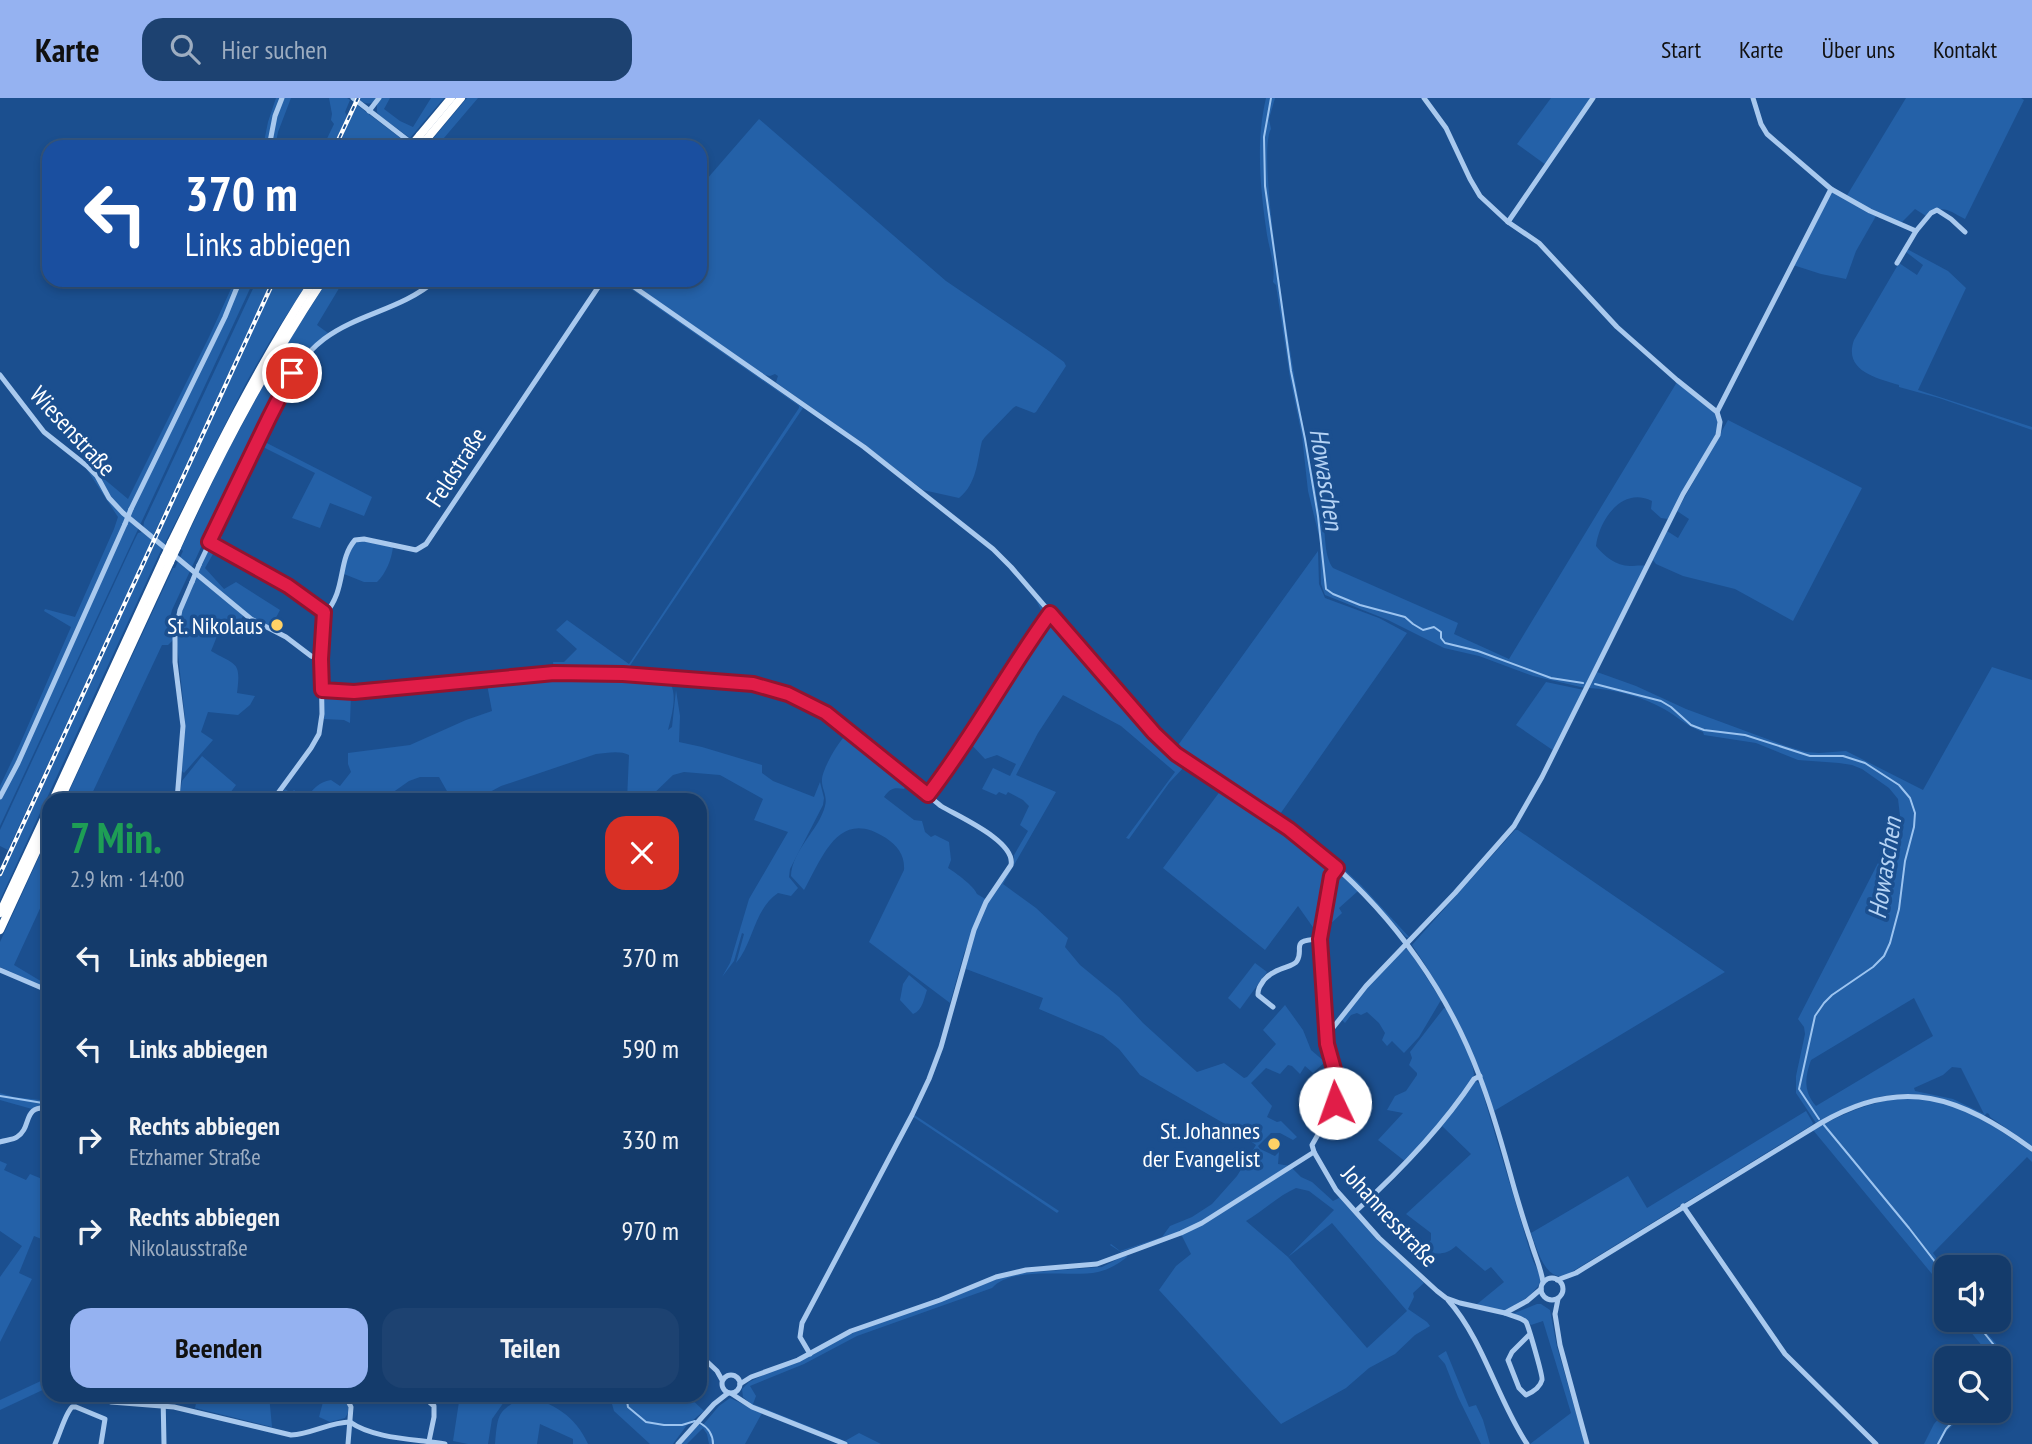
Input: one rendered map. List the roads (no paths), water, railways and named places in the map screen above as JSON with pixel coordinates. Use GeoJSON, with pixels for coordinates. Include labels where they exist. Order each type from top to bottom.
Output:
{"type":"FeatureCollection","features":[{"type":"Feature","properties":{"kind":"highway"},"geometry":{"type":"LineString","coordinates":[[422,140],[451,98]]}},
{"type":"Feature","properties":{"kind":"highway"},"geometry":{"type":"LineString","coordinates":[[423,140],[461,98]]}},
{"type":"Feature","properties":{"kind":"highway"},"geometry":{"type":"LineString","coordinates":[[56,793],[242,400],[310,287]]}},
{"type":"Feature","properties":{"kind":"highway"},"geometry":{"type":"LineString","coordinates":[[174,545],[245,409],[318,287]]}},
{"type":"Feature","properties":{"kind":"highway"},"geometry":{"type":"LineString","coordinates":[[63,793],[167,560]]}},
{"type":"Feature","properties":{"kind":"highway"},"geometry":{"type":"LineString","coordinates":[[0,913],[42,823]]}},
{"type":"Feature","properties":{"kind":"highway"},"geometry":{"type":"LineString","coordinates":[[0,930],[42,839]]}},
{"type":"Feature","properties":{"kind":"street"},"geometry":{"type":"LineString","coordinates":[[270,140],[282,98]]}},
{"type":"Feature","properties":{"kind":"street"},"geometry":{"type":"LineString","coordinates":[[353,98],[369,111],[418,140]]}},
{"type":"Feature","properties":{"kind":"street"},"geometry":{"type":"LineString","coordinates":[[369,111],[379,98]]}},
{"type":"Feature","properties":{"kind":"street"},"geometry":{"type":"LineString","coordinates":[[1328,1034],[1366,986],[1455,893],[1520,817],[1721,426],[1717,412],[1617,327],[1539,243],[1508,222],[1480,196],[1446,128],[1424,98]]}},
{"type":"Feature","properties":{"kind":"street"},"geometry":{"type":"LineString","coordinates":[[1508,222],[1593,98]]}},
{"type":"Feature","properties":{"kind":"street"},"geometry":{"type":"LineString","coordinates":[[1754,98],[1761,124],[1767,134],[1831,189],[1916,232]]}},
{"type":"Feature","properties":{"kind":"street"},"geometry":{"type":"LineString","coordinates":[[1717,412],[1831,189]]}},
{"type":"Feature","properties":{"kind":"street"},"geometry":{"type":"LineString","coordinates":[[1897,263],[1916,232],[1931,213],[1937,210],[1965,232]]}},
{"type":"Feature","properties":{"kind":"street"},"geometry":{"type":"LineString","coordinates":[[0,797],[131,509],[237,287]]}},
{"type":"Feature","properties":{"kind":"street"},"geometry":{"type":"LineString","coordinates":[[178,793],[183,726],[175,635],[180,610],[209,542],[284,388],[305,357],[324,339],[340,328],[406,301],[426,287]]}},
{"type":"Feature","properties":{"kind":"street","name":"Feldstraße"},"geometry":{"type":"LineString","coordinates":[[325,614],[340,589],[345,557],[355,540],[364,538],[416,550],[426,544],[598,287]]}},
{"type":"Feature","properties":{"kind":"street"},"geometry":{"type":"LineString","coordinates":[[634,287],[888,465],[993,549],[1154,733],[1176,754],[1289,829],[1337,868],[1372,902],[1407,944],[1446,1004],[1480,1076],[1526,1230],[1541,1269],[1546,1299],[1555,1314],[1565,1366],[1587,1444]]}},
{"type":"Feature","properties":{"kind":"street","name":"Wiesenstraße"},"geometry":{"type":"LineString","coordinates":[[0,375],[44,432],[97,476],[123,513],[251,619],[286,637],[311,656],[321,659]]}},
{"type":"Feature","properties":{"kind":"street"},"geometry":{"type":"LineString","coordinates":[[209,542],[299,593],[325,614],[321,659],[322,714],[318,737],[279,793]]}},
{"type":"Feature","properties":{"kind":"street"},"geometry":{"type":"LineString","coordinates":[[928,795],[1050,613]]}},
{"type":"Feature","properties":{"kind":"street"},"geometry":{"type":"LineString","coordinates":[[322,690],[354,692],[554,673],[623,674],[753,684],[788,694],[826,713],[939,805],[988,832],[1010,854],[1011,864],[986,902],[974,930],[941,1047],[929,1079],[802,1323],[800,1337],[810,1354]]}},
{"type":"Feature","properties":{"kind":"street","name":"Johannesstraße"},"geometry":{"type":"LineString","coordinates":[[1337,868],[1331,876],[1320,939],[1328,1053],[1337,1080],[1336,1096],[1332,1111],[1312,1145],[1314,1152],[1336,1190],[1379,1238],[1446,1298],[1506,1313]]}},
{"type":"Feature","properties":{"kind":"street"},"geometry":{"type":"LineString","coordinates":[[1273,1007],[1258,995],[1259,988],[1274,971],[1296,963],[1301,943],[1308,939],[1320,939]]}},
{"type":"Feature","properties":{"kind":"street"},"geometry":{"type":"LineString","coordinates":[[0,970],[42,988]]}},
{"type":"Feature","properties":{"kind":"street"},"geometry":{"type":"LineString","coordinates":[[1356,1211],[1407,1164],[1448,1117],[1474,1079],[1480,1076]]}},
{"type":"Feature","properties":{"kind":"street"},"geometry":{"type":"LineString","coordinates":[[1555,1314],[1563,1287],[1576,1273],[1838,1113],[1856,1105],[1883,1098],[1922,1097],[1953,1104],[1985,1118],[2032,1149]]}},
{"type":"Feature","properties":{"kind":"street"},"geometry":{"type":"LineString","coordinates":[[0,1142],[19,1136],[33,1110],[42,1107]]}},
{"type":"Feature","properties":{"kind":"street"},"geometry":{"type":"LineString","coordinates":[[678,1444],[714,1404],[739,1384],[810,1354],[851,1331],[996,1277],[1026,1270],[1097,1264],[1181,1233],[1202,1223],[1314,1152]]}},
{"type":"Feature","properties":{"kind":"street"},"geometry":{"type":"LineString","coordinates":[[1683,1206],[1785,1354],[1875,1444]]}},
{"type":"Feature","properties":{"kind":"street"},"geometry":{"type":"LineString","coordinates":[[1541,1269],[1563,1287]]}},
{"type":"Feature","properties":{"kind":"street"},"geometry":{"type":"LineString","coordinates":[[1506,1313],[1527,1301],[1542,1285],[1576,1273]]}},
{"type":"Feature","properties":{"kind":"street"},"geometry":{"type":"LineString","coordinates":[[1446,1298],[1467,1327],[1509,1416],[1527,1444]]}},
{"type":"Feature","properties":{"kind":"street"},"geometry":{"type":"LineString","coordinates":[[1527,1301],[1558,1299]]}},
{"type":"Feature","properties":{"kind":"street"},"geometry":{"type":"LineString","coordinates":[[1506,1313],[1526,1322],[1543,1378],[1538,1388],[1526,1395],[1519,1388],[1507,1360],[1529,1335]]}},
{"type":"Feature","properties":{"kind":"street"},"geometry":{"type":"LineString","coordinates":[[707,1362],[725,1378],[727,1392]]}},
{"type":"Feature","properties":{"kind":"street"},"geometry":{"type":"LineString","coordinates":[[725,1378],[733,1375],[745,1403]]}},
{"type":"Feature","properties":{"kind":"street"},"geometry":{"type":"LineString","coordinates":[[727,1392],[752,1407],[845,1444]]}},
{"type":"Feature","properties":{"kind":"street"},"geometry":{"type":"LineString","coordinates":[[111,1402],[164,1405],[294,1434],[330,1424],[350,1422],[359,1428],[378,1433],[445,1444]]}},
{"type":"Feature","properties":{"kind":"street"},"geometry":{"type":"LineString","coordinates":[[164,1402],[164,1444]]}},
{"type":"Feature","properties":{"kind":"street"},"geometry":{"type":"LineString","coordinates":[[348,1402],[351,1407],[348,1444]]}},
{"type":"Feature","properties":{"kind":"street"},"geometry":{"type":"LineString","coordinates":[[429,1402],[434,1406],[434,1417],[429,1441]]}},
{"type":"Feature","properties":{"kind":"street"},"geometry":{"type":"LineString","coordinates":[[55,1444],[67,1413],[72,1407],[76,1407],[105,1419],[101,1444]]}},
{"type":"Feature","properties":{"kind":"street"},"geometry":{"type":"LineString","coordinates":[[290,1442],[294,1434]]}},
{"type":"Feature","properties":{"kind":"waterway","name":"Howaschen"},"geometry":{"type":"LineString","coordinates":[[1271,98],[1264,137],[1265,186],[1291,371],[1318,516],[1326,589],[1360,605],[1405,617],[1423,630],[1434,627],[1441,632],[1445,643],[1478,651],[1551,678],[1583,683]]}},
{"type":"Feature","properties":{"kind":"waterway","name":"Howaschen"},"geometry":{"type":"LineString","coordinates":[[1595,684],[1661,701],[1691,725],[1704,730],[1745,735],[1810,756],[1843,756],[1865,763],[1899,785],[1910,798],[1915,813],[1914,827],[1890,943],[1884,956],[1873,967],[1832,995],[1815,1016],[1799,1089],[1819,1119]]}},
{"type":"Feature","properties":{"kind":"waterway"},"geometry":{"type":"LineString","coordinates":[[0,1096],[42,1103]]}},
{"type":"Feature","properties":{"kind":"waterway","name":"Howaschen"},"geometry":{"type":"LineString","coordinates":[[1824,1125],[1934,1260]]}},
{"type":"Feature","properties":{"kind":"waterway","name":"Howaschen"},"geometry":{"type":"LineString","coordinates":[[1984,1332],[1995,1346]]}},
{"type":"Feature","properties":{"kind":"waterway"},"geometry":{"type":"LineString","coordinates":[[627,1402],[628,1407],[646,1422],[682,1425],[695,1421]]}},
{"type":"Feature","properties":{"kind":"waterway"},"geometry":{"type":"LineString","coordinates":[[700,1423],[710,1432],[713,1444]]}},
{"type":"Feature","properties":{"kind":"waterway","name":"Howaschen"},"geometry":{"type":"LineString","coordinates":[[1938,1444],[1952,1423]]}},
{"type":"Feature","properties":{"kind":"railway"},"geometry":{"type":"LineString","coordinates":[[338,140],[358,98]]}},
{"type":"Feature","properties":{"kind":"railway"},"geometry":{"type":"LineString","coordinates":[[0,874],[271,287]]}},
{"type":"Feature","properties":{"kind":"place","name":"St. Nikolaus"},"geometry":{"type":"Point","coordinates":[277,625]}},
{"type":"Feature","properties":{"kind":"place","name":"St. Johannes der Evangelist"},"geometry":{"type":"Point","coordinates":[1274,1144]}}]}
